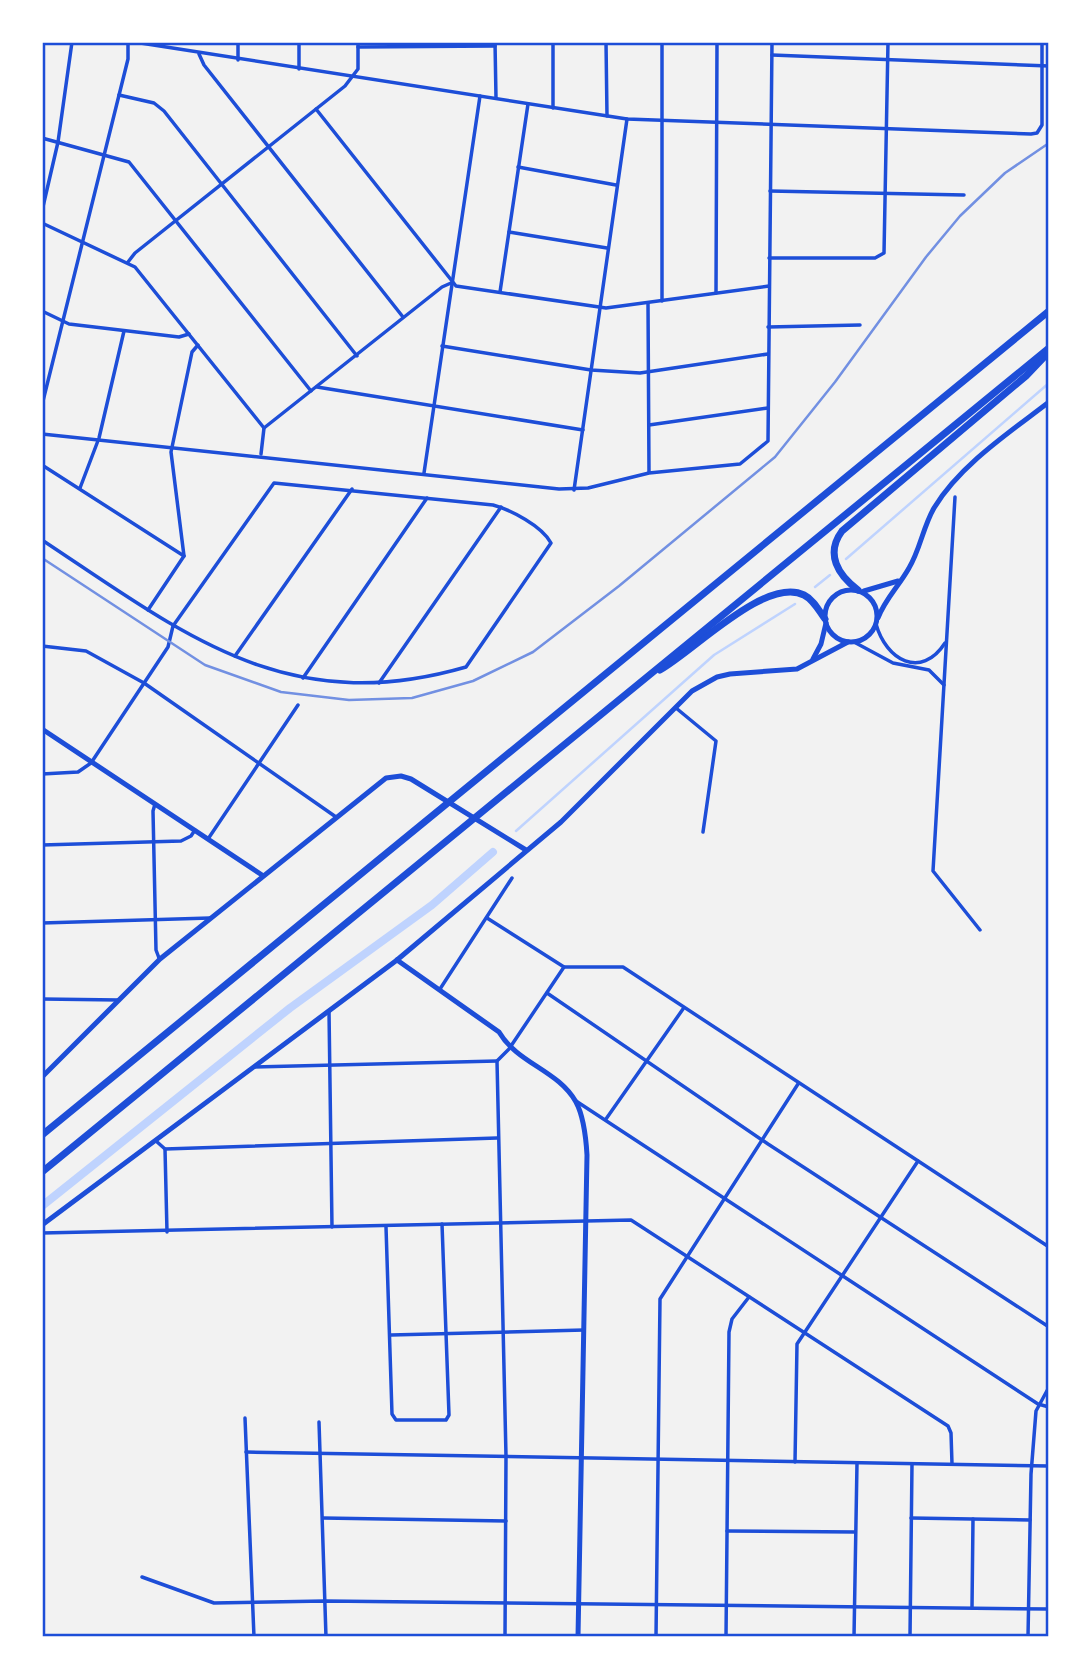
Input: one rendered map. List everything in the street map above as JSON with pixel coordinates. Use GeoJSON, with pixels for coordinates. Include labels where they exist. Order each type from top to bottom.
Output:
{"type":"FeatureCollection","features":[{"type":"Feature","properties":{"kind":"highway"},"geometry":{"type":"LineString","coordinates":[[1028,328],[1049,305]]}},
{"type":"Feature","properties":{"kind":"highway"},"geometry":{"type":"LineString","coordinates":[[42,1135],[1049,311]]}},
{"type":"Feature","properties":{"kind":"highway"},"geometry":{"type":"LineString","coordinates":[[859,591],[845,580],[835,562],[835,547],[842,531],[1026,376],[1049,350]]}},
{"type":"Feature","properties":{"kind":"highway"},"geometry":{"type":"LineString","coordinates":[[42,1172],[1049,350]]}},
{"type":"Feature","properties":{"kind":"highway"},"geometry":{"type":"LineString","coordinates":[[641,681],[684,657],[750,605],[775,593],[787,592],[806,596],[826,621]]}},
{"type":"Feature","properties":{"kind":"main road"},"geometry":{"type":"LineString","coordinates":[[42,1225],[250,1067],[397,960],[561,822],[692,691],[717,677],[742,672],[790,671],[868,636],[886,600],[911,566],[933,510],[952,484],[1049,402]]}},
{"type":"Feature","properties":{"kind":"main road"},"geometry":{"type":"LineString","coordinates":[[811,662],[821,644],[827,606],[834,596],[845,590],[881,588],[901,580]]}},
{"type":"Feature","properties":{"kind":"main road"},"geometry":{"type":"LineString","coordinates":[[859,591],[873,601],[877,621]]}},
{"type":"Feature","properties":{"kind":"main road"},"geometry":{"type":"LineString","coordinates":[[826,621],[832,634],[851,642]]}},
{"type":"Feature","properties":{"kind":"main road"},"geometry":{"type":"LineString","coordinates":[[42,729],[262,875]]}},
{"type":"Feature","properties":{"kind":"main road"},"geometry":{"type":"LineString","coordinates":[[42,1077],[160,959],[379,783],[401,776],[526,850]]}},
{"type":"Feature","properties":{"kind":"main road"},"geometry":{"type":"LineString","coordinates":[[397,960],[499,1032],[509,1049],[555,1079],[575,1100],[587,1155],[578,1637]]}},
{"type":"Feature","properties":{"kind":"street"},"geometry":{"type":"LineString","coordinates":[[42,211],[58,142],[72,42]]}},
{"type":"Feature","properties":{"kind":"street"},"geometry":{"type":"LineString","coordinates":[[42,405],[128,59],[128,42]]}},
{"type":"Feature","properties":{"kind":"street"},"geometry":{"type":"LineString","coordinates":[[134,42],[627,119],[1037,133],[1042,125],[1042,42]]}},
{"type":"Feature","properties":{"kind":"street"},"geometry":{"type":"LineString","coordinates":[[177,42],[177,50]]}},
{"type":"Feature","properties":{"kind":"street"},"geometry":{"type":"LineString","coordinates":[[238,42],[238,60]]}},
{"type":"Feature","properties":{"kind":"street"},"geometry":{"type":"LineString","coordinates":[[299,42],[299,69]]}},
{"type":"Feature","properties":{"kind":"street"},"geometry":{"type":"LineString","coordinates":[[553,42],[553,108]]}},
{"type":"Feature","properties":{"kind":"street"},"geometry":{"type":"LineString","coordinates":[[606,42],[607,116]]}},
{"type":"Feature","properties":{"kind":"street"},"geometry":{"type":"LineString","coordinates":[[662,42],[662,301]]}},
{"type":"Feature","properties":{"kind":"street"},"geometry":{"type":"LineString","coordinates":[[716,293],[717,42]]}},
{"type":"Feature","properties":{"kind":"street"},"geometry":{"type":"LineString","coordinates":[[42,434],[574,490],[649,473],[740,464],[767,443],[772,42]]}},
{"type":"Feature","properties":{"kind":"street"},"geometry":{"type":"LineString","coordinates":[[769,258],[878,257],[884,249],[888,42]]}},
{"type":"Feature","properties":{"kind":"street"},"geometry":{"type":"LineString","coordinates":[[128,262],[176,220],[353,78],[358,69],[358,44],[495,44],[495,98]]}},
{"type":"Feature","properties":{"kind":"street"},"geometry":{"type":"LineString","coordinates":[[199,54],[204,65],[403,317]]}},
{"type":"Feature","properties":{"kind":"street"},"geometry":{"type":"LineString","coordinates":[[772,55],[1049,66]]}},
{"type":"Feature","properties":{"kind":"street"},"geometry":{"type":"LineString","coordinates":[[119,95],[160,107],[357,356]]}},
{"type":"Feature","properties":{"kind":"street"},"geometry":{"type":"LineString","coordinates":[[424,473],[481,96]]}},
{"type":"Feature","properties":{"kind":"street"},"geometry":{"type":"LineString","coordinates":[[500,292],[528,104]]}},
{"type":"Feature","properties":{"kind":"street"},"geometry":{"type":"LineString","coordinates":[[316,109],[451,283],[599,308],[769,286]]}},
{"type":"Feature","properties":{"kind":"street"},"geometry":{"type":"LineString","coordinates":[[574,490],[627,119]]}},
{"type":"Feature","properties":{"kind":"street"},"geometry":{"type":"LineString","coordinates":[[42,138],[129,162],[311,391]]}},
{"type":"Feature","properties":{"kind":"street"},"geometry":{"type":"LineString","coordinates":[[519,167],[617,185]]}},
{"type":"Feature","properties":{"kind":"street"},"geometry":{"type":"LineString","coordinates":[[770,191],[964,195]]}},
{"type":"Feature","properties":{"kind":"street"},"geometry":{"type":"LineString","coordinates":[[42,223],[128,262],[264,428],[261,455]]}},
{"type":"Feature","properties":{"kind":"street"},"geometry":{"type":"LineString","coordinates":[[509,233],[607,248]]}},
{"type":"Feature","properties":{"kind":"street"},"geometry":{"type":"LineString","coordinates":[[264,428],[403,317],[451,283]]}},
{"type":"Feature","properties":{"kind":"street"},"geometry":{"type":"LineString","coordinates":[[648,303],[649,473]]}},
{"type":"Feature","properties":{"kind":"street"},"geometry":{"type":"LineString","coordinates":[[42,311],[61,323],[178,337],[189,334]]}},
{"type":"Feature","properties":{"kind":"street"},"geometry":{"type":"LineString","coordinates":[[768,327],[860,325]]}},
{"type":"Feature","properties":{"kind":"street"},"geometry":{"type":"LineString","coordinates":[[80,488],[99,439],[124,331]]}},
{"type":"Feature","properties":{"kind":"street"},"geometry":{"type":"LineString","coordinates":[[148,610],[184,556],[172,446],[192,352],[198,345]]}},
{"type":"Feature","properties":{"kind":"street"},"geometry":{"type":"LineString","coordinates":[[442,346],[591,370],[649,372],[768,354]]}},
{"type":"Feature","properties":{"kind":"street"},"geometry":{"type":"LineString","coordinates":[[317,387],[583,430]]}},
{"type":"Feature","properties":{"kind":"street"},"geometry":{"type":"LineString","coordinates":[[648,425],[768,408]]}},
{"type":"Feature","properties":{"kind":"street"},"geometry":{"type":"LineString","coordinates":[[42,466],[184,556]]}},
{"type":"Feature","properties":{"kind":"street"},"geometry":{"type":"LineString","coordinates":[[42,540],[173,626],[234,656],[303,678],[337,684],[379,683],[466,667],[549,549],[549,539],[501,507],[279,481],[270,486],[173,626],[168,647],[91,763],[78,772],[42,774]]}},
{"type":"Feature","properties":{"kind":"street"},"geometry":{"type":"LineString","coordinates":[[234,656],[352,489]]}},
{"type":"Feature","properties":{"kind":"street"},"geometry":{"type":"LineString","coordinates":[[955,496],[933,871],[980,930]]}},
{"type":"Feature","properties":{"kind":"street"},"geometry":{"type":"LineString","coordinates":[[303,678],[427,498]]}},
{"type":"Feature","properties":{"kind":"street"},"geometry":{"type":"LineString","coordinates":[[379,683],[501,507]]}},
{"type":"Feature","properties":{"kind":"street"},"geometry":{"type":"LineString","coordinates":[[877,621],[889,653],[905,660],[930,658],[946,642]]}},
{"type":"Feature","properties":{"kind":"street"},"geometry":{"type":"LineString","coordinates":[[851,642],[893,663],[929,670],[944,685]]}},
{"type":"Feature","properties":{"kind":"street"},"geometry":{"type":"LineString","coordinates":[[42,646],[86,651],[144,683],[337,818]]}},
{"type":"Feature","properties":{"kind":"street"},"geometry":{"type":"LineString","coordinates":[[208,839],[298,705]]}},
{"type":"Feature","properties":{"kind":"street"},"geometry":{"type":"LineString","coordinates":[[675,707],[716,741],[703,832]]}},
{"type":"Feature","properties":{"kind":"street"},"geometry":{"type":"LineString","coordinates":[[155,804],[155,920],[156,950],[160,959]]}},
{"type":"Feature","properties":{"kind":"street"},"geometry":{"type":"LineString","coordinates":[[42,845],[186,840],[195,830]]}},
{"type":"Feature","properties":{"kind":"street"},"geometry":{"type":"LineString","coordinates":[[439,991],[512,878]]}},
{"type":"Feature","properties":{"kind":"street"},"geometry":{"type":"LineString","coordinates":[[42,923],[210,918]]}},
{"type":"Feature","properties":{"kind":"street"},"geometry":{"type":"LineString","coordinates":[[487,918],[564,967],[623,967],[1049,1247]]}},
{"type":"Feature","properties":{"kind":"street"},"geometry":{"type":"LineString","coordinates":[[250,1067],[497,1061],[509,1049],[564,967]]}},
{"type":"Feature","properties":{"kind":"street"},"geometry":{"type":"LineString","coordinates":[[546,992],[762,1139],[1049,1327]]}},
{"type":"Feature","properties":{"kind":"street"},"geometry":{"type":"LineString","coordinates":[[42,999],[119,1000]]}},
{"type":"Feature","properties":{"kind":"street"},"geometry":{"type":"LineString","coordinates":[[606,1119],[684,1009]]}},
{"type":"Feature","properties":{"kind":"street"},"geometry":{"type":"LineString","coordinates":[[329,1011],[332,1227]]}},
{"type":"Feature","properties":{"kind":"street"},"geometry":{"type":"LineString","coordinates":[[497,1061],[506,1456],[505,1637]]}},
{"type":"Feature","properties":{"kind":"street"},"geometry":{"type":"LineString","coordinates":[[656,1637],[659,1305],[663,1293],[687,1254],[798,1084]]}},
{"type":"Feature","properties":{"kind":"street"},"geometry":{"type":"LineString","coordinates":[[575,1100],[1038,1404],[1049,1407]]}},
{"type":"Feature","properties":{"kind":"street"},"geometry":{"type":"LineString","coordinates":[[165,1149],[498,1139]]}},
{"type":"Feature","properties":{"kind":"street"},"geometry":{"type":"LineString","coordinates":[[156,1140],[165,1149],[167,1232]]}},
{"type":"Feature","properties":{"kind":"street"},"geometry":{"type":"LineString","coordinates":[[795,1462],[796,1350],[804,1333],[918,1161]]}},
{"type":"Feature","properties":{"kind":"street"},"geometry":{"type":"LineString","coordinates":[[42,1233],[631,1220],[948,1426],[951,1433],[951,1464]]}},
{"type":"Feature","properties":{"kind":"street"},"geometry":{"type":"LineString","coordinates":[[386,1226],[393,1419],[442,1420],[449,1415],[442,1224]]}},
{"type":"Feature","properties":{"kind":"street"},"geometry":{"type":"LineString","coordinates":[[726,1637],[729,1332],[732,1319],[750,1297]]}},
{"type":"Feature","properties":{"kind":"street"},"geometry":{"type":"LineString","coordinates":[[391,1335],[584,1330]]}},
{"type":"Feature","properties":{"kind":"street"},"geometry":{"type":"LineString","coordinates":[[1028,1637],[1031,1466],[1038,1404],[1049,1387]]}},
{"type":"Feature","properties":{"kind":"street"},"geometry":{"type":"LineString","coordinates":[[245,1418],[254,1637]]}},
{"type":"Feature","properties":{"kind":"street"},"geometry":{"type":"LineString","coordinates":[[319,1422],[327,1637]]}},
{"type":"Feature","properties":{"kind":"street"},"geometry":{"type":"LineString","coordinates":[[246,1452],[1049,1466]]}},
{"type":"Feature","properties":{"kind":"street"},"geometry":{"type":"LineString","coordinates":[[855,1637],[857,1463]]}},
{"type":"Feature","properties":{"kind":"street"},"geometry":{"type":"LineString","coordinates":[[910,1637],[912,1464]]}},
{"type":"Feature","properties":{"kind":"street"},"geometry":{"type":"LineString","coordinates":[[322,1518],[506,1521]]}},
{"type":"Feature","properties":{"kind":"street"},"geometry":{"type":"LineString","coordinates":[[911,1518],[1030,1520]]}},
{"type":"Feature","properties":{"kind":"street"},"geometry":{"type":"LineString","coordinates":[[972,1608],[973,1519]]}},
{"type":"Feature","properties":{"kind":"street"},"geometry":{"type":"LineString","coordinates":[[727,1531],[856,1532]]}},
{"type":"Feature","properties":{"kind":"street"},"geometry":{"type":"LineString","coordinates":[[142,1577],[214,1602],[1049,1609]]}},
{"type":"Feature","properties":{"kind":"waterway"},"geometry":{"type":"LineString","coordinates":[[846,559],[1049,383]]}},
{"type":"Feature","properties":{"kind":"waterway"},"geometry":{"type":"LineString","coordinates":[[815,587],[830,575]]}},
{"type":"Feature","properties":{"kind":"waterway"},"geometry":{"type":"LineString","coordinates":[[516,831],[714,655],[795,604]]}},
{"type":"Feature","properties":{"kind":"waterway"},"geometry":{"type":"LineString","coordinates":[[42,1206],[290,1008],[432,905],[493,852]]}},
{"type":"Feature","properties":{"kind":"railway"},"geometry":{"type":"LineString","coordinates":[[42,558],[205,665],[281,692],[349,700],[412,698],[473,681],[533,652],[619,586],[775,457],[960,216],[1005,173],[1049,143]]}}]}
